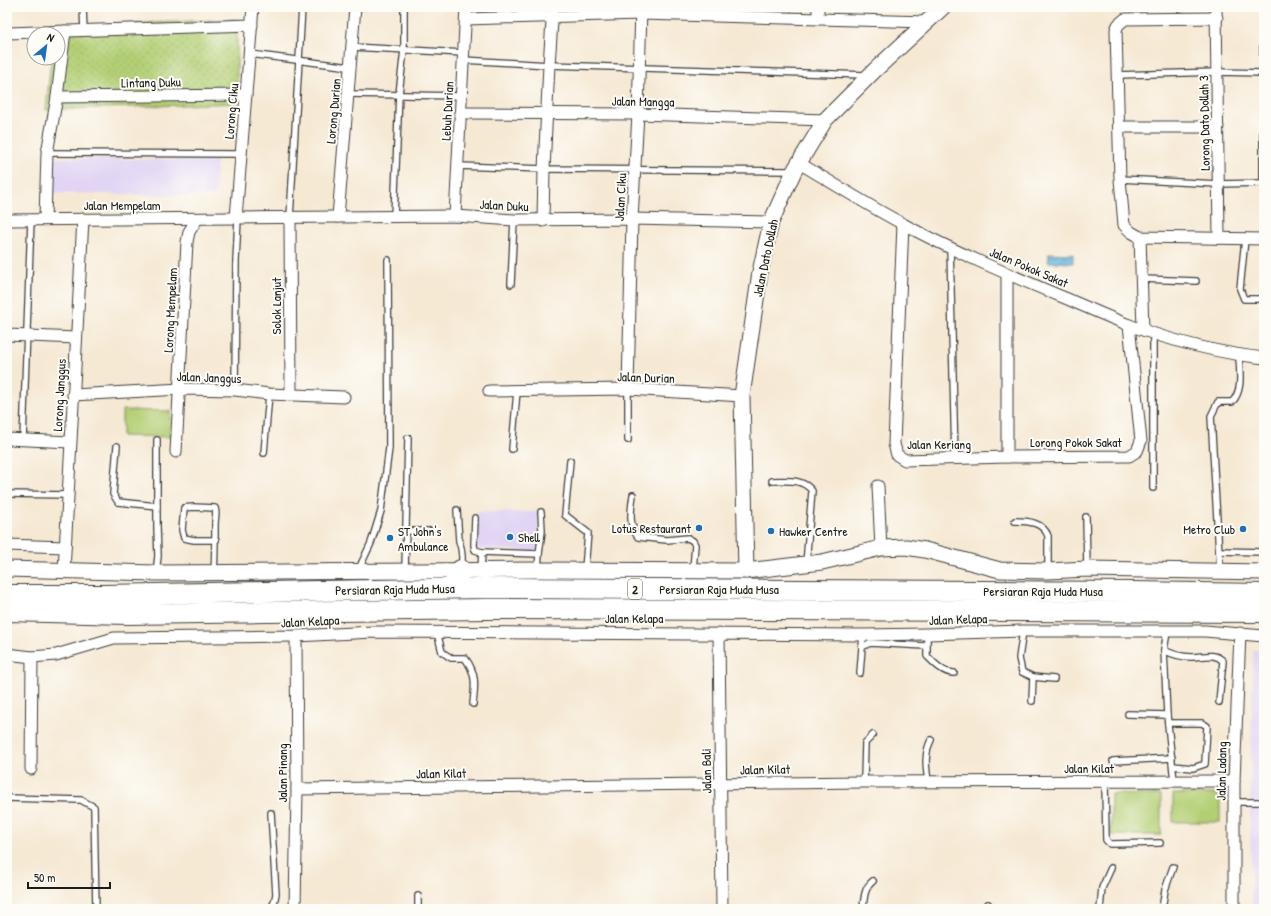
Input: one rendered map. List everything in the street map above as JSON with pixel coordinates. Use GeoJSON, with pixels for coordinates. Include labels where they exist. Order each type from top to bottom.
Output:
{"type":"FeatureCollection","features":[{"type":"Feature","properties":{"kind":"highway"},"geometry":{"type":"LineString","coordinates":[[452,588],[461,570]]}},
{"type":"Feature","properties":{"kind":"highway","name":"Persiaran Raja Muda Musa"},"geometry":{"type":"LineString","coordinates":[[7,595],[103,595],[452,588],[1264,594]]}},
{"type":"Feature","properties":{"kind":"highway","name":"Persiaran Raja Muda Musa"},"geometry":{"type":"LineString","coordinates":[[7,610],[128,614],[487,609],[1264,612]]}},
{"type":"Feature","properties":{"kind":"highway"},"geometry":{"type":"LineString","coordinates":[[7,620],[83,621],[128,614]]}},
{"type":"Feature","properties":{"kind":"street","name":"Lorong Ciku"},"geometry":{"type":"LineString","coordinates":[[237,218],[253,7]]}},
{"type":"Feature","properties":{"kind":"street","name":"Lorong Durian"},"geometry":{"type":"LineString","coordinates":[[338,217],[355,7]]}},
{"type":"Feature","properties":{"kind":"street","name":"Lebuh Durian"},"geometry":{"type":"LineString","coordinates":[[456,216],[466,7]]}},
{"type":"Feature","properties":{"kind":"street","name":"Jalan Dato Dollah"},"geometry":{"type":"LineString","coordinates":[[746,571],[742,396],[760,272],[771,222],[796,167],[825,120],[870,75],[943,7]]}},
{"type":"Feature","properties":{"kind":"street"},"geometry":{"type":"LineString","coordinates":[[466,19],[553,12],[641,11],[818,13],[927,22]]}},
{"type":"Feature","properties":{"kind":"street","name":"Jalan Ciku"},"geometry":{"type":"LineString","coordinates":[[628,389],[632,219],[638,114],[641,11]]}},
{"type":"Feature","properties":{"kind":"street"},"geometry":{"type":"LineString","coordinates":[[543,221],[544,169],[553,12]]}},
{"type":"Feature","properties":{"kind":"street"},"geometry":{"type":"LineString","coordinates":[[1217,12],[1125,19],[1118,25],[1116,30],[1120,179],[1124,224],[1131,232],[1140,237],[1264,238]]}},
{"type":"Feature","properties":{"kind":"street","name":"Lorong Dato Dollah 3"},"geometry":{"type":"LineString","coordinates":[[1217,12],[1219,238]]}},
{"type":"Feature","properties":{"kind":"street"},"geometry":{"type":"LineString","coordinates":[[66,31],[252,25]]}},
{"type":"Feature","properties":{"kind":"street"},"geometry":{"type":"LineString","coordinates":[[7,33],[26,32]]}},
{"type":"Feature","properties":{"kind":"street"},"geometry":{"type":"LineString","coordinates":[[45,219],[47,153],[61,66]]}},
{"type":"Feature","properties":{"kind":"street","name":"Lintang Duku"},"geometry":{"type":"LineString","coordinates":[[57,97],[246,95]]}},
{"type":"Feature","properties":{"kind":"street","name":"Jalan Mangga"},"geometry":{"type":"LineString","coordinates":[[460,113],[638,114],[825,120]]}},
{"type":"Feature","properties":{"kind":"street"},"geometry":{"type":"LineString","coordinates":[[1119,127],[1218,127]]}},
{"type":"Feature","properties":{"kind":"street","name":"Jalan Pokok Sakat"},"geometry":{"type":"LineString","coordinates":[[796,167],[903,224],[950,247],[1007,274],[1129,325],[1148,332],[1203,347],[1264,358]]}},
{"type":"Feature","properties":{"kind":"street","name":"Jalan Duku"},"geometry":{"type":"LineString","coordinates":[[237,218],[456,216],[543,221],[632,219],[771,222]]}},
{"type":"Feature","properties":{"kind":"street","name":"Jalan Mempelam"},"geometry":{"type":"LineString","coordinates":[[7,220],[237,218]]}},
{"type":"Feature","properties":{"kind":"street","name":"Solok Lanjut"},"geometry":{"type":"LineString","coordinates":[[290,218],[291,395]]}},
{"type":"Feature","properties":{"kind":"street","name":"Lorong Mempelam"},"geometry":{"type":"LineString","coordinates":[[176,452],[181,389],[187,242],[189,232],[197,219]]}},
{"type":"Feature","properties":{"kind":"street","name":"Lorong Janggus"},"geometry":{"type":"LineString","coordinates":[[64,571],[83,220]]}},
{"type":"Feature","properties":{"kind":"street","name":"Jalan Keriang"},"geometry":{"type":"LineString","coordinates":[[903,224],[894,444],[897,455],[905,460],[1007,457]]}},
{"type":"Feature","properties":{"kind":"street"},"geometry":{"type":"LineString","coordinates":[[1140,237],[1142,279],[1148,332]]}},
{"type":"Feature","properties":{"kind":"street"},"geometry":{"type":"LineString","coordinates":[[1007,274],[1007,457]]}},
{"type":"Feature","properties":{"kind":"street","name":"Lorong Pokok Sakat"},"geometry":{"type":"LineString","coordinates":[[1007,457],[1129,456],[1137,451],[1141,441],[1129,325]]}},
{"type":"Feature","properties":{"kind":"street"},"geometry":{"type":"LineString","coordinates":[[7,335],[76,338]]}},
{"type":"Feature","properties":{"kind":"street","name":"Jalan Janggus"},"geometry":{"type":"LineString","coordinates":[[73,395],[181,389],[235,390],[269,394],[344,397]]}},
{"type":"Feature","properties":{"kind":"street","name":"Jalan Durian"},"geometry":{"type":"LineString","coordinates":[[489,391],[628,389],[742,396]]}},
{"type":"Feature","properties":{"kind":"street"},"geometry":{"type":"LineString","coordinates":[[7,439],[70,442]]}},
{"type":"Feature","properties":{"kind":"street"},"geometry":{"type":"LineString","coordinates":[[878,486],[881,548]]}},
{"type":"Feature","properties":{"kind":"street"},"geometry":{"type":"LineString","coordinates":[[7,545],[65,547]]}},
{"type":"Feature","properties":{"kind":"street"},"geometry":{"type":"LineString","coordinates":[[7,569],[156,573],[461,570],[746,571],[822,562],[881,548],[906,547],[926,550],[1000,570],[1048,571],[1087,569],[1264,572]]}},
{"type":"Feature","properties":{"kind":"street"},"geometry":{"type":"LineString","coordinates":[[7,585],[103,595]]}},
{"type":"Feature","properties":{"kind":"street","name":"Jalan Kelapa"},"geometry":{"type":"LineString","coordinates":[[7,654],[32,657],[56,655],[114,638],[296,636],[373,632],[863,635],[1023,630],[1167,632],[1205,631],[1264,636]]}},
{"type":"Feature","properties":{"kind":"street","name":"Jalan Bali"},"geometry":{"type":"LineString","coordinates":[[719,633],[722,909]]}},
{"type":"Feature","properties":{"kind":"street","name":"Jalan Ladang"},"geometry":{"type":"LineString","coordinates":[[1234,909],[1234,781],[1240,633]]}},
{"type":"Feature","properties":{"kind":"street","name":"Jalan Pinang"},"geometry":{"type":"LineString","coordinates":[[295,909],[297,789],[296,636]]}},
{"type":"Feature","properties":{"kind":"street"},"geometry":{"type":"LineString","coordinates":[[31,768],[32,657]]}},
{"type":"Feature","properties":{"kind":"street","name":"Jalan Kilat"},"geometry":{"type":"LineString","coordinates":[[297,789],[928,781],[1234,781]]}},
{"type":"Feature","properties":{"kind":"lane"},"geometry":{"type":"LineString","coordinates":[[83,7],[84,31]]}},
{"type":"Feature","properties":{"kind":"lane"},"geometry":{"type":"LineString","coordinates":[[290,218],[302,7]]}},
{"type":"Feature","properties":{"kind":"lane"},"geometry":{"type":"LineString","coordinates":[[394,217],[399,94],[404,50],[404,7]]}},
{"type":"Feature","properties":{"kind":"lane"},"geometry":{"type":"LineString","coordinates":[[1120,179],[1218,184],[1264,183],[1264,7]]}},
{"type":"Feature","properties":{"kind":"lane"},"geometry":{"type":"LineString","coordinates":[[352,47],[404,50],[549,65],[870,75]]}},
{"type":"Feature","properties":{"kind":"lane"},"geometry":{"type":"LineString","coordinates":[[250,54],[350,66]]}},
{"type":"Feature","properties":{"kind":"lane"},"geometry":{"type":"LineString","coordinates":[[1117,75],[1217,72],[1264,73]]}},
{"type":"Feature","properties":{"kind":"lane"},"geometry":{"type":"LineString","coordinates":[[348,94],[461,96]]}},
{"type":"Feature","properties":{"kind":"lane"},"geometry":{"type":"LineString","coordinates":[[47,153],[242,154]]}},
{"type":"Feature","properties":{"kind":"lane"},"geometry":{"type":"LineString","coordinates":[[458,166],[544,169],[796,167]]}},
{"type":"Feature","properties":{"kind":"lane","name":"Lorong Ciku"},"geometry":{"type":"LineString","coordinates":[[235,390],[237,218]]}},
{"type":"Feature","properties":{"kind":"lane"},"geometry":{"type":"LineString","coordinates":[[22,440],[31,219]]}},
{"type":"Feature","properties":{"kind":"lane"},"geometry":{"type":"LineString","coordinates":[[511,284],[514,220]]}},
{"type":"Feature","properties":{"kind":"lane"},"geometry":{"type":"LineString","coordinates":[[1245,239],[1240,289],[1244,299],[1264,299]]}},
{"type":"Feature","properties":{"kind":"lane"},"geometry":{"type":"LineString","coordinates":[[950,247],[955,459]]}},
{"type":"Feature","properties":{"kind":"lane"},"geometry":{"type":"LineString","coordinates":[[358,571],[371,543],[381,510],[389,448],[388,260]]}},
{"type":"Feature","properties":{"kind":"lane"},"geometry":{"type":"LineString","coordinates":[[1142,279],[1196,281]]}},
{"type":"Feature","properties":{"kind":"lane"},"geometry":{"type":"LineString","coordinates":[[1148,332],[1153,488]]}},
{"type":"Feature","properties":{"kind":"lane"},"geometry":{"type":"LineString","coordinates":[[1220,572],[1211,416],[1218,402],[1232,402],[1240,389],[1239,354]]}},
{"type":"Feature","properties":{"kind":"lane"},"geometry":{"type":"LineString","coordinates":[[628,389],[628,440]]}},
{"type":"Feature","properties":{"kind":"lane"},"geometry":{"type":"LineString","coordinates":[[512,449],[517,391]]}},
{"type":"Feature","properties":{"kind":"lane"},"geometry":{"type":"LineString","coordinates":[[264,453],[269,394]]}},
{"type":"Feature","properties":{"kind":"lane"},"geometry":{"type":"LineString","coordinates":[[405,571],[408,438]]}},
{"type":"Feature","properties":{"kind":"lane"},"geometry":{"type":"LineString","coordinates":[[156,573],[158,556],[157,440]]}},
{"type":"Feature","properties":{"kind":"lane"},"geometry":{"type":"LineString","coordinates":[[117,446],[113,494],[118,502],[157,506]]}},
{"type":"Feature","properties":{"kind":"lane"},"geometry":{"type":"LineString","coordinates":[[570,461],[565,515],[588,533],[585,571]]}},
{"type":"Feature","properties":{"kind":"lane"},"geometry":{"type":"LineString","coordinates":[[772,481],[799,482],[807,484],[812,491],[806,564]]}},
{"type":"Feature","properties":{"kind":"lane"},"geometry":{"type":"LineString","coordinates":[[7,494],[68,495]]}},
{"type":"Feature","properties":{"kind":"lane"},"geometry":{"type":"LineString","coordinates":[[633,495],[631,516],[633,531],[638,537],[667,540],[688,538],[695,545],[693,572]]}},
{"type":"Feature","properties":{"kind":"lane"},"geometry":{"type":"LineString","coordinates":[[214,572],[216,540],[215,508],[184,508],[182,530],[184,538],[194,540],[216,540]]}},
{"type":"Feature","properties":{"kind":"lane"},"geometry":{"type":"LineString","coordinates":[[457,510],[459,541],[462,548],[461,570]]}},
{"type":"Feature","properties":{"kind":"lane"},"geometry":{"type":"LineString","coordinates":[[538,570],[542,530],[541,512]]}},
{"type":"Feature","properties":{"kind":"lane"},"geometry":{"type":"LineString","coordinates":[[1086,516],[1087,569]]}},
{"type":"Feature","properties":{"kind":"lane"},"geometry":{"type":"LineString","coordinates":[[474,518],[475,550],[482,552],[539,554]]}},
{"type":"Feature","properties":{"kind":"lane"},"geometry":{"type":"LineString","coordinates":[[1015,521],[1030,521],[1046,530],[1048,536],[1048,571]]}},
{"type":"Feature","properties":{"kind":"lane"},"geometry":{"type":"LineString","coordinates":[[406,531],[430,531]]}},
{"type":"Feature","properties":{"kind":"lane"},"geometry":{"type":"LineString","coordinates":[[1219,551],[1264,552]]}},
{"type":"Feature","properties":{"kind":"lane"},"geometry":{"type":"LineString","coordinates":[[481,570],[482,552]]}},
{"type":"Feature","properties":{"kind":"lane"},"geometry":{"type":"LineString","coordinates":[[1023,630],[1019,658],[1022,672],[1033,677],[1054,679]]}},
{"type":"Feature","properties":{"kind":"lane"},"geometry":{"type":"LineString","coordinates":[[437,632],[442,652],[451,658],[465,658],[472,667],[475,682],[473,704]]}},
{"type":"Feature","properties":{"kind":"lane"},"geometry":{"type":"LineString","coordinates":[[1167,632],[1164,650],[1167,715],[1174,781]]}},
{"type":"Feature","properties":{"kind":"lane"},"geometry":{"type":"LineString","coordinates":[[927,634],[927,656],[935,664],[945,670],[954,672]]}},
{"type":"Feature","properties":{"kind":"lane"},"geometry":{"type":"LineString","coordinates":[[860,673],[863,635]]}},
{"type":"Feature","properties":{"kind":"lane"},"geometry":{"type":"LineString","coordinates":[[862,647],[870,643],[926,646]]}},
{"type":"Feature","properties":{"kind":"lane"},"geometry":{"type":"LineString","coordinates":[[1164,650],[1173,655],[1192,657],[1208,655],[1219,657],[1223,661],[1220,702]]}},
{"type":"Feature","properties":{"kind":"lane"},"geometry":{"type":"LineString","coordinates":[[1032,701],[1033,677]]}},
{"type":"Feature","properties":{"kind":"lane"},"geometry":{"type":"LineString","coordinates":[[1128,714],[1167,715]]}},
{"type":"Feature","properties":{"kind":"lane"},"geometry":{"type":"LineString","coordinates":[[1168,723],[1202,723],[1207,726],[1205,764],[1193,768],[1173,766]]}},
{"type":"Feature","properties":{"kind":"lane"},"geometry":{"type":"LineString","coordinates":[[864,782],[865,743],[874,735]]}},
{"type":"Feature","properties":{"kind":"lane"},"geometry":{"type":"LineString","coordinates":[[928,781],[925,763],[926,751],[931,740]]}},
{"type":"Feature","properties":{"kind":"lane"},"geometry":{"type":"LineString","coordinates":[[1113,761],[1172,758]]}},
{"type":"Feature","properties":{"kind":"lane"},"geometry":{"type":"LineString","coordinates":[[1106,782],[1106,840],[1110,844],[1160,843]]}},
{"type":"Feature","properties":{"kind":"lane"},"geometry":{"type":"LineString","coordinates":[[7,798],[81,800],[94,807],[96,909]]}},
{"type":"Feature","properties":{"kind":"lane"},"geometry":{"type":"LineString","coordinates":[[1234,802],[1264,802]]}},
{"type":"Feature","properties":{"kind":"lane"},"geometry":{"type":"LineString","coordinates":[[270,909],[274,903],[276,894],[271,813]]}},
{"type":"Feature","properties":{"kind":"lane"},"geometry":{"type":"LineString","coordinates":[[1162,909],[1165,890],[1173,867]]}},
{"type":"Feature","properties":{"kind":"lane"},"geometry":{"type":"LineString","coordinates":[[1100,909],[1102,888],[1111,868]]}},
{"type":"Feature","properties":{"kind":"lane"},"geometry":{"type":"LineString","coordinates":[[863,909],[868,885],[873,881]]}},
{"type":"Feature","properties":{"kind":"lane"},"geometry":{"type":"LineString","coordinates":[[418,896],[418,909]]}},
{"type":"Feature","properties":{"kind":"lane"},"geometry":{"type":"LineString","coordinates":[[209,909],[254,909]]}},
{"type":"Feature","properties":{"kind":"shaded area"},"geometry":{"type":"Polygon","coordinates":[[[466,7],[641,7],[641,14],[466,19],[466,7]]]}},
{"type":"Feature","properties":{"kind":"shaded area"},"geometry":{"type":"Polygon","coordinates":[[[48,158],[216,160],[215,196],[48,193],[48,158]]]}},
{"type":"Feature","properties":{"kind":"shaded area"},"geometry":{"type":"Polygon","coordinates":[[[477,512],[538,512],[537,551],[477,549],[477,512]]]}},
{"type":"Feature","properties":{"kind":"shaded area"},"geometry":{"type":"Polygon","coordinates":[[[1264,649],[1264,909],[1252,909],[1250,816],[1253,650],[1264,649]]]}},
{"type":"Feature","properties":{"kind":"green space"},"geometry":{"type":"Polygon","coordinates":[[[237,19],[237,103],[46,110],[50,66],[66,66],[66,27],[237,19]]]}},
{"type":"Feature","properties":{"kind":"green space"},"geometry":{"type":"Polygon","coordinates":[[[122,410],[170,411],[170,437],[122,436],[122,410]]]}},
{"type":"Feature","properties":{"kind":"green space"},"geometry":{"type":"Polygon","coordinates":[[[1111,794],[1161,795],[1161,835],[1111,835],[1111,794]]]}},
{"type":"Feature","properties":{"kind":"green space"},"geometry":{"type":"Polygon","coordinates":[[[1173,794],[1220,794],[1220,822],[1173,822],[1173,794]]]}},
{"type":"Feature","properties":{"kind":"water"},"geometry":{"type":"Polygon","coordinates":[[[1049,253],[1073,254],[1073,263],[1048,262],[1049,253]]]}},
{"type":"Feature","properties":{"kind":"place","name":"Lotus Restaurant"},"geometry":{"type":"Point","coordinates":[699,528]}},
{"type":"Feature","properties":{"kind":"place","name":"Metro Club"},"geometry":{"type":"Point","coordinates":[1243,529]}},
{"type":"Feature","properties":{"kind":"place","name":"Hawker Centre"},"geometry":{"type":"Point","coordinates":[771,531]}},
{"type":"Feature","properties":{"kind":"place","name":"Shell"},"geometry":{"type":"Point","coordinates":[510,537]}},
{"type":"Feature","properties":{"kind":"place","name":"ST John's Ambulance"},"geometry":{"type":"Point","coordinates":[390,538]}}]}
